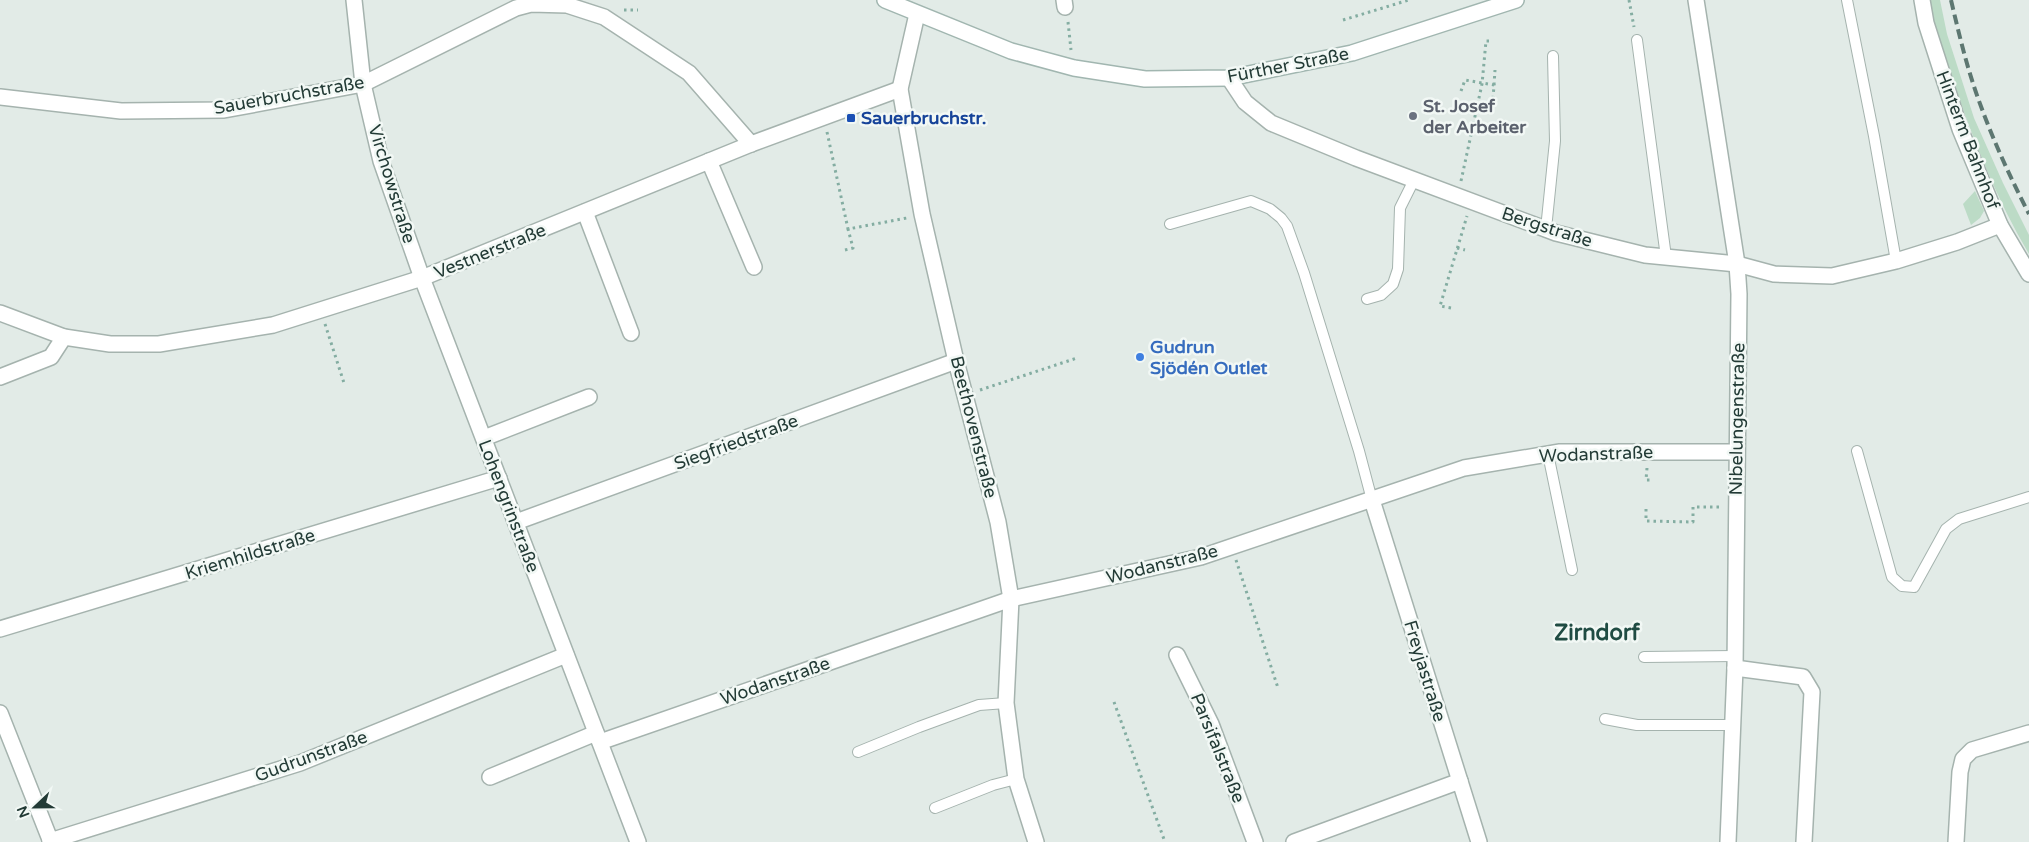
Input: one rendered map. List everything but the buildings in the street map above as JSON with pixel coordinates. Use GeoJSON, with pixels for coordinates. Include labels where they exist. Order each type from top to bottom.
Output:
{"type":"FeatureCollection","features":[{"type":"Feature","properties":{"kind":"street","name":"Virchowstraße"},"geometry":{"type":"LineString","coordinates":[[354,0],[363,84],[381,161],[422,278]]}},
{"type":"Feature","properties":{"kind":"street","name":"Fürther Straße"},"geometry":{"type":"LineString","coordinates":[[885,0],[1010,51],[1074,68],[1145,79],[1229,78],[1352,53],[1516,0]]}},
{"type":"Feature","properties":{"kind":"street","name":"Nibelungenstraße"},"geometry":{"type":"LineString","coordinates":[[1696,0],[1737,264],[1739,294],[1735,662],[1728,842]]}},
{"type":"Feature","properties":{"kind":"street","name":"Hinterm Bahnhof"},"geometry":{"type":"LineString","coordinates":[[1922,0],[1926,23],[1960,129],[2000,225],[2029,274]]}},
{"type":"Feature","properties":{"kind":"street","name":"Sauerbruchstraße"},"geometry":{"type":"LineString","coordinates":[[0,97],[121,111],[224,110],[363,84],[516,8],[531,4],[568,5],[604,17],[689,73],[751,144]]}},
{"type":"Feature","properties":{"kind":"street","name":"Beethovenstraße"},"geometry":{"type":"LineString","coordinates":[[917,14],[900,89],[922,214],[956,361],[998,522],[1011,599],[1006,703],[1016,779],[1036,842]]}},
{"type":"Feature","properties":{"kind":"street","name":"Bergstraße"},"geometry":{"type":"LineString","coordinates":[[1229,78],[1245,102],[1271,123],[1414,180],[1546,229],[1645,255],[1737,264],[1774,274],[1832,276],[1896,261],[1957,242],[2000,225]]}},
{"type":"Feature","properties":{"kind":"street","name":"Vestnerstraße"},"geometry":{"type":"LineString","coordinates":[[0,313],[64,337],[110,344],[159,344],[273,325],[422,278],[751,144],[900,89]]}},
{"type":"Feature","properties":{"kind":"street"},"geometry":{"type":"LineString","coordinates":[[709,161],[754,267]]}},
{"type":"Feature","properties":{"kind":"street"},"geometry":{"type":"LineString","coordinates":[[585,212],[631,332]]}},
{"type":"Feature","properties":{"kind":"street","name":"Lohengrinstraße"},"geometry":{"type":"LineString","coordinates":[[422,278],[638,842]]}},
{"type":"Feature","properties":{"kind":"street"},"geometry":{"type":"LineString","coordinates":[[0,377],[51,357],[64,337]]}},
{"type":"Feature","properties":{"kind":"street","name":"Siegfriedstraße"},"geometry":{"type":"LineString","coordinates":[[516,522],[956,361]]}},
{"type":"Feature","properties":{"kind":"street"},"geometry":{"type":"LineString","coordinates":[[484,438],[589,397]]}},
{"type":"Feature","properties":{"kind":"street","name":"Wodanstraße"},"geometry":{"type":"LineString","coordinates":[[598,737],[1011,599],[1200,557],[1464,468],[1560,452],[1736,452]]}},
{"type":"Feature","properties":{"kind":"street","name":"Kriemhildstraße"},"geometry":{"type":"LineString","coordinates":[[0,629],[499,478]]}},
{"type":"Feature","properties":{"kind":"street","name":"Freyjastraße"},"geometry":{"type":"LineString","coordinates":[[1372,500],[1479,842]]}},
{"type":"Feature","properties":{"kind":"street","name":"Gudrunstraße"},"geometry":{"type":"LineString","coordinates":[[50,841],[300,762],[566,655]]}},
{"type":"Feature","properties":{"kind":"street","name":"Parsifalstraße"},"geometry":{"type":"LineString","coordinates":[[1177,655],[1211,724],[1255,842]]}},
{"type":"Feature","properties":{"kind":"street"},"geometry":{"type":"LineString","coordinates":[[1735,662],[1803,677],[1812,692],[1804,842]]}},
{"type":"Feature","properties":{"kind":"street"},"geometry":{"type":"LineString","coordinates":[[0,713],[50,841]]}},
{"type":"Feature","properties":{"kind":"street"},"geometry":{"type":"LineString","coordinates":[[1956,842],[1960,772],[1963,759],[1972,750],[2029,733]]}},
{"type":"Feature","properties":{"kind":"street"},"geometry":{"type":"LineString","coordinates":[[490,777],[598,737]]}},
{"type":"Feature","properties":{"kind":"street"},"geometry":{"type":"LineString","coordinates":[[1294,842],[1460,781]]}},
{"type":"Feature","properties":{"kind":"lane"},"geometry":{"type":"LineString","coordinates":[[1847,0],[1896,261]]}},
{"type":"Feature","properties":{"kind":"lane"},"geometry":{"type":"LineString","coordinates":[[1637,40],[1666,257]]}},
{"type":"Feature","properties":{"kind":"lane"},"geometry":{"type":"LineString","coordinates":[[1546,229],[1555,141],[1553,56]]}},
{"type":"Feature","properties":{"kind":"lane"},"geometry":{"type":"LineString","coordinates":[[1367,299],[1381,295],[1393,284],[1398,269],[1400,208],[1414,180]]}},
{"type":"Feature","properties":{"kind":"lane"},"geometry":{"type":"LineString","coordinates":[[1170,224],[1251,201],[1270,208],[1287,226],[1304,273],[1372,500]]}},
{"type":"Feature","properties":{"kind":"lane"},"geometry":{"type":"LineString","coordinates":[[1857,451],[1892,577],[1902,586],[1914,587],[1946,529],[1959,519],[2029,497]]}},
{"type":"Feature","properties":{"kind":"lane"},"geometry":{"type":"LineString","coordinates":[[1548,454],[1572,570]]}},
{"type":"Feature","properties":{"kind":"lane"},"geometry":{"type":"LineString","coordinates":[[1644,657],[1735,662]]}},
{"type":"Feature","properties":{"kind":"lane"},"geometry":{"type":"LineString","coordinates":[[858,752],[979,705],[1006,703]]}},
{"type":"Feature","properties":{"kind":"lane"},"geometry":{"type":"LineString","coordinates":[[1606,719],[1637,725],[1732,725]]}},
{"type":"Feature","properties":{"kind":"lane"},"geometry":{"type":"LineString","coordinates":[[935,808],[993,785],[1016,779]]}},
{"type":"Feature","properties":{"kind":"path"},"geometry":{"type":"LineString","coordinates":[[1343,20],[1409,0]]}},
{"type":"Feature","properties":{"kind":"path"},"geometry":{"type":"LineString","coordinates":[[1629,0],[1637,40]]}},
{"type":"Feature","properties":{"kind":"path"},"geometry":{"type":"LineString","coordinates":[[1065,4],[1074,68]]}},
{"type":"Feature","properties":{"kind":"path"},"geometry":{"type":"LineString","coordinates":[[1450,308],[1440,306],[1457,248],[1482,84],[1486,41],[1489,41]]}},
{"type":"Feature","properties":{"kind":"path"},"geometry":{"type":"LineString","coordinates":[[1492,100],[1495,70]]}},
{"type":"Feature","properties":{"kind":"path"},"geometry":{"type":"LineString","coordinates":[[1461,91],[1465,80],[1494,85]]}},
{"type":"Feature","properties":{"kind":"path"},"geometry":{"type":"LineString","coordinates":[[824,117],[853,248],[845,250]]}},
{"type":"Feature","properties":{"kind":"path"},"geometry":{"type":"LineString","coordinates":[[848,229],[922,214]]}},
{"type":"Feature","properties":{"kind":"path"},"geometry":{"type":"LineString","coordinates":[[1457,248],[1466,250]]}},
{"type":"Feature","properties":{"kind":"path"},"geometry":{"type":"LineString","coordinates":[[321,310],[344,383]]}},
{"type":"Feature","properties":{"kind":"path"},"geometry":{"type":"LineString","coordinates":[[965,395],[1077,358]]}},
{"type":"Feature","properties":{"kind":"path"},"geometry":{"type":"LineString","coordinates":[[1646,509],[1646,521],[1693,522],[1693,507],[1736,507]]}},
{"type":"Feature","properties":{"kind":"path"},"geometry":{"type":"LineString","coordinates":[[1231,547],[1278,688]]}},
{"type":"Feature","properties":{"kind":"path"},"geometry":{"type":"LineString","coordinates":[[1114,702],[1165,842]]}},
{"type":"Feature","properties":{"kind":"green space"},"geometry":{"type":"Polygon","coordinates":[[[1930,0],[1940,0],[1947,34],[1974,118],[2029,235],[2029,254],[2006,212],[1977,147],[1940,41],[1930,0]]]}},
{"type":"Feature","properties":{"kind":"green space"},"geometry":{"type":"Polygon","coordinates":[[[1975,191],[1984,211],[1980,218],[1971,225],[1963,204],[1975,191]]]}},
{"type":"Feature","properties":{"kind":"railway"},"geometry":{"type":"LineString","coordinates":[[1951,0],[1967,64],[1979,101],[2002,158],[2029,214]]}},
{"type":"Feature","properties":{"kind":"place","name":"St. Josef der Arbeiter"},"geometry":{"type":"Point","coordinates":[1413,116]}},
{"type":"Feature","properties":{"kind":"place","name":"Sauerbruchstr."},"geometry":{"type":"Point","coordinates":[851,118]}},
{"type":"Feature","properties":{"kind":"place","name":"Gudrun Sjödén Outlet"},"geometry":{"type":"Point","coordinates":[1140,357]}},
{"type":"Feature","properties":{"kind":"district","name":"Zirndorf"},"geometry":{"type":"Point","coordinates":[1597,633]}}]}
